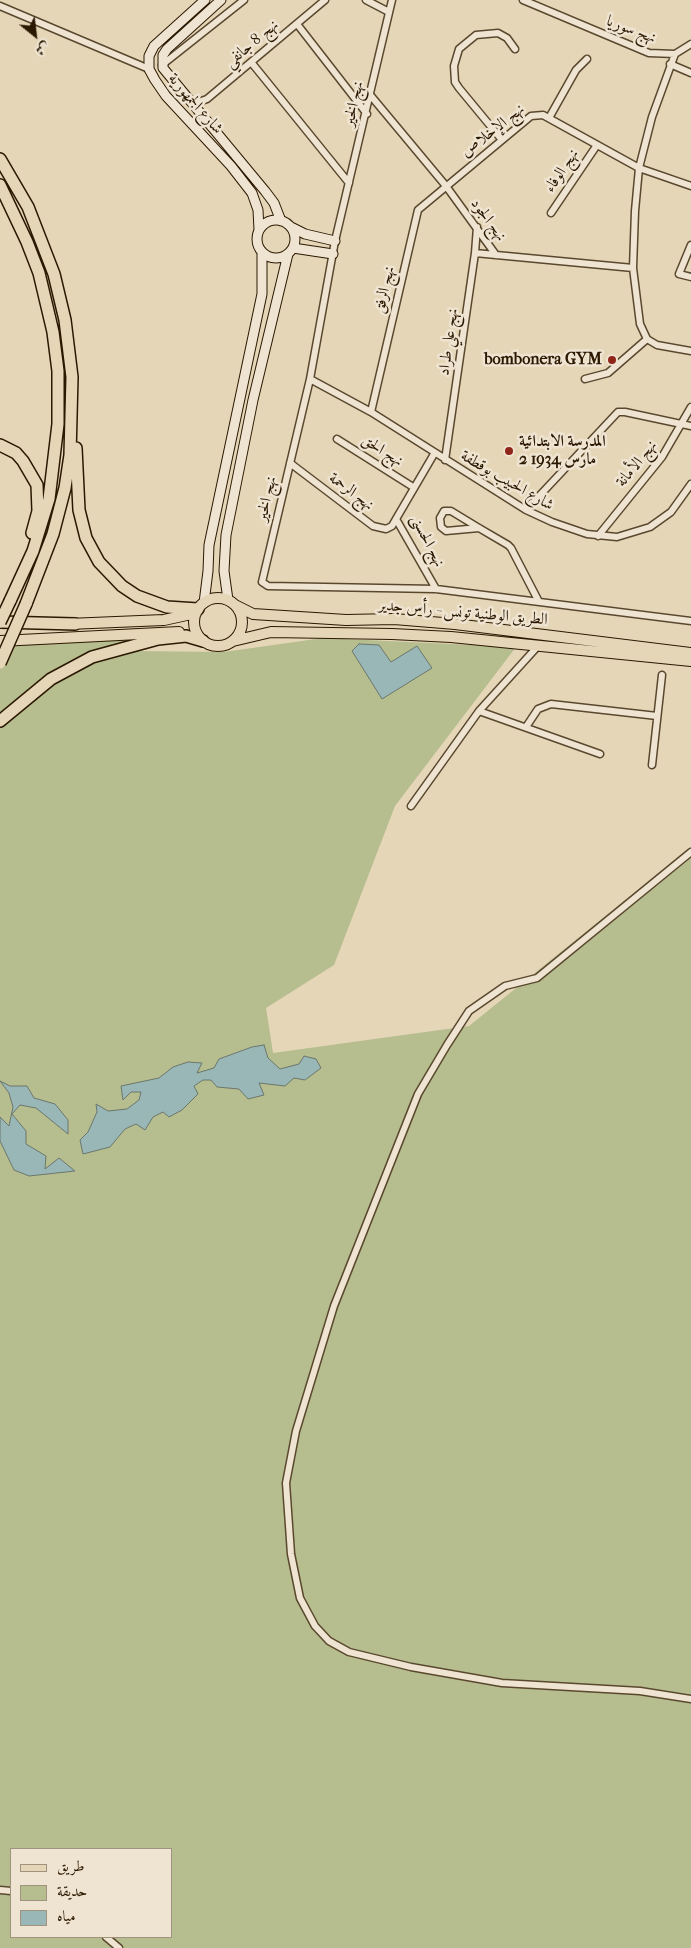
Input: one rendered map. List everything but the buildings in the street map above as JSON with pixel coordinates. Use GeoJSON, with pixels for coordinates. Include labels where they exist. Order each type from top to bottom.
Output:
{"type":"FeatureCollection","features":[{"type":"Feature","properties":{"kind":"highway"},"geometry":{"type":"LineString","coordinates":[[0,159],[28,207],[54,274],[68,339],[79,510],[86,538],[94,555],[116,582],[137,596],[167,607],[199,608]]}},
{"type":"Feature","properties":{"kind":"highway"},"geometry":{"type":"LineString","coordinates":[[0,185],[27,242],[38,273],[51,318],[58,371],[58,424],[52,482],[42,526],[0,622],[75,624]]}},
{"type":"Feature","properties":{"kind":"highway"},"geometry":{"type":"LineString","coordinates":[[0,663],[48,548],[61,504],[70,454],[72,394]]}},
{"type":"Feature","properties":{"kind":"highway"},"geometry":{"type":"LineString","coordinates":[[0,445],[16,454],[23,461],[37,485],[38,511],[22,574]]}},
{"type":"Feature","properties":{"kind":"highway"},"geometry":{"type":"LineString","coordinates":[[0,721],[52,678],[92,657],[158,639],[186,636],[200,638]]}},
{"type":"Feature","properties":{"kind":"main road"},"geometry":{"type":"LineString","coordinates":[[0,627],[164,620],[199,608],[218,598],[231,603],[242,620],[240,632],[233,641],[218,646],[186,631],[0,640]]}},
{"type":"Feature","properties":{"kind":"main road","name":"الطريق الوطنية تونس - رأس جدير"},"geometry":{"type":"LineString","coordinates":[[231,603],[253,614],[346,620],[394,619],[455,624],[691,653]]}},
{"type":"Feature","properties":{"kind":"main road"},"geometry":{"type":"LineString","coordinates":[[199,608],[194,624],[200,638]]}},
{"type":"Feature","properties":{"kind":"main road","name":"الطريق الوطنية تونس - رأس جدير"},"geometry":{"type":"LineString","coordinates":[[233,641],[270,632],[451,637],[691,661]]}},
{"type":"Feature","properties":{"kind":"street","name":"شارع الجمهورية"},"geometry":{"type":"LineString","coordinates":[[205,0],[154,46],[149,56],[149,69],[166,96],[243,181],[256,200],[259,230]]}},
{"type":"Feature","properties":{"kind":"street"},"geometry":{"type":"LineString","coordinates":[[221,0],[167,49],[163,55],[162,65],[169,77],[265,191],[274,203],[281,221]]}},
{"type":"Feature","properties":{"kind":"street"},"geometry":{"type":"LineString","coordinates":[[162,65],[244,0]]}},
{"type":"Feature","properties":{"kind":"street","name":"نهج 8 جانفي"},"geometry":{"type":"LineString","coordinates":[[193,104],[208,99],[325,0]]}},
{"type":"Feature","properties":{"kind":"street"},"geometry":{"type":"LineString","coordinates":[[366,0],[389,12]]}},
{"type":"Feature","properties":{"kind":"street","name":"نهج الخير"},"geometry":{"type":"LineString","coordinates":[[392,0],[367,114],[335,242],[310,379],[262,576],[264,584],[268,586],[436,589],[538,600],[691,621]]}},
{"type":"Feature","properties":{"kind":"street","name":"نهج سوريا"},"geometry":{"type":"LineString","coordinates":[[523,0],[639,50],[653,54],[675,54]]}},
{"type":"Feature","properties":{"kind":"street"},"geometry":{"type":"LineString","coordinates":[[540,0],[540,8]]}},
{"type":"Feature","properties":{"kind":"street"},"geometry":{"type":"LineString","coordinates":[[0,6],[149,69]]}},
{"type":"Feature","properties":{"kind":"street"},"geometry":{"type":"LineString","coordinates":[[297,24],[367,114]]}},
{"type":"Feature","properties":{"kind":"street"},"geometry":{"type":"LineString","coordinates":[[502,140],[455,82],[454,66],[459,49],[476,35],[498,33],[510,41],[515,49]]}},
{"type":"Feature","properties":{"kind":"street"},"geometry":{"type":"LineString","coordinates":[[691,44],[675,54],[652,117],[640,168],[635,211],[633,268],[640,324],[647,339],[657,345],[691,351]]}},
{"type":"Feature","properties":{"kind":"street"},"geometry":{"type":"LineString","coordinates":[[549,118],[576,70],[587,59]]}},
{"type":"Feature","properties":{"kind":"street"},"geometry":{"type":"LineString","coordinates":[[251,62],[349,183]]}},
{"type":"Feature","properties":{"kind":"street"},"geometry":{"type":"LineString","coordinates":[[670,64],[691,74]]}},
{"type":"Feature","properties":{"kind":"street","name":"نهج الجود"},"geometry":{"type":"LineString","coordinates":[[371,96],[446,186],[496,255],[633,268]]}},
{"type":"Feature","properties":{"kind":"street","name":"نهج الإخلاص"},"geometry":{"type":"LineString","coordinates":[[446,186],[533,115],[540,114],[640,168],[691,186]]}},
{"type":"Feature","properties":{"kind":"street","name":"نهج الوفاء"},"geometry":{"type":"LineString","coordinates":[[551,213],[597,145]]}},
{"type":"Feature","properties":{"kind":"street","name":"نهج الرفق"},"geometry":{"type":"LineString","coordinates":[[371,412],[416,214],[424,204],[446,186]]}},
{"type":"Feature","properties":{"kind":"street"},"geometry":{"type":"LineString","coordinates":[[199,608],[210,537],[262,294],[262,253],[257,244],[259,230],[271,221],[281,221],[305,234],[335,242]]}},
{"type":"Feature","properties":{"kind":"street"},"geometry":{"type":"LineString","coordinates":[[231,603],[224,571],[226,535],[253,400],[295,237],[290,227]]}},
{"type":"Feature","properties":{"kind":"street","name":"نهج علي طراد"},"geometry":{"type":"LineString","coordinates":[[445,460],[475,253],[477,227]]}},
{"type":"Feature","properties":{"kind":"street"},"geometry":{"type":"LineString","coordinates":[[691,245],[679,274],[691,277]]}},
{"type":"Feature","properties":{"kind":"street"},"geometry":{"type":"LineString","coordinates":[[262,253],[275,258],[291,251],[333,254]]}},
{"type":"Feature","properties":{"kind":"street"},"geometry":{"type":"LineString","coordinates":[[475,253],[496,255]]}},
{"type":"Feature","properties":{"kind":"street"},"geometry":{"type":"LineString","coordinates":[[585,379],[608,373],[647,339]]}},
{"type":"Feature","properties":{"kind":"street","name":"شارع الحبيب بوقطفة"},"geometry":{"type":"LineString","coordinates":[[310,379],[371,412],[434,454],[526,510],[566,528],[598,536],[626,536],[650,527],[671,512],[691,484]]}},
{"type":"Feature","properties":{"kind":"street","name":"نهج الأمانة"},"geometry":{"type":"LineString","coordinates":[[598,536],[654,467],[683,424],[691,407]]}},
{"type":"Feature","properties":{"kind":"street"},"geometry":{"type":"LineString","coordinates":[[526,510],[618,412],[691,426]]}},
{"type":"Feature","properties":{"kind":"street","name":"نهج الحق"},"geometry":{"type":"LineString","coordinates":[[337,439],[413,487]]}},
{"type":"Feature","properties":{"kind":"street","name":"نهج الحسنى"},"geometry":{"type":"LineString","coordinates":[[434,454],[396,519],[436,589]]}},
{"type":"Feature","properties":{"kind":"street","name":"نهج الرحمة"},"geometry":{"type":"LineString","coordinates":[[290,463],[373,526],[386,529],[392,526],[396,519]]}},
{"type":"Feature","properties":{"kind":"street"},"geometry":{"type":"LineString","coordinates":[[479,528],[446,531],[441,527],[440,518],[448,510],[479,528],[514,551],[538,600]]}},
{"type":"Feature","properties":{"kind":"street"},"geometry":{"type":"LineString","coordinates":[[411,806],[479,712],[538,646]]}},
{"type":"Feature","properties":{"kind":"street"},"geometry":{"type":"LineString","coordinates":[[652,764],[662,675]]}},
{"type":"Feature","properties":{"kind":"street"},"geometry":{"type":"LineString","coordinates":[[526,727],[536,710],[551,704],[657,716]]}},
{"type":"Feature","properties":{"kind":"street"},"geometry":{"type":"LineString","coordinates":[[479,712],[600,754]]}},
{"type":"Feature","properties":{"kind":"street"},"geometry":{"type":"LineString","coordinates":[[691,852],[537,978],[520,984],[505,986],[469,1011],[447,1045],[418,1094],[334,1306],[296,1431],[286,1483],[291,1554],[300,1598],[315,1626],[329,1641],[349,1652],[412,1667],[502,1683],[640,1691],[691,1699]]}},
{"type":"Feature","properties":{"kind":"street"},"geometry":{"type":"LineString","coordinates":[[107,1938],[119,1948]]}},
{"type":"Feature","properties":{"kind":"green space"},"geometry":{"type":"Polygon","coordinates":[[[134,638],[135,651],[224,652],[323,638],[516,647],[395,806],[334,965],[266,1008],[273,1053],[469,1026],[691,847],[691,1948],[0,1948],[0,644],[134,638]]]}},
{"type":"Feature","properties":{"kind":"water"},"geometry":{"type":"Polygon","coordinates":[[[359,644],[379,645],[391,662],[417,646],[432,668],[382,699],[352,651],[359,644]]]}},
{"type":"Feature","properties":{"kind":"water"},"geometry":{"type":"Polygon","coordinates":[[[264,1045],[268,1058],[280,1069],[299,1064],[304,1056],[316,1059],[321,1068],[305,1080],[294,1078],[285,1086],[259,1083],[264,1095],[248,1099],[239,1089],[217,1087],[211,1080],[203,1080],[194,1086],[198,1094],[182,1110],[169,1117],[163,1112],[153,1117],[145,1130],[136,1124],[125,1129],[110,1147],[83,1154],[80,1140],[88,1132],[97,1112],[96,1104],[108,1111],[127,1109],[139,1100],[141,1092],[131,1092],[123,1100],[121,1086],[159,1078],[173,1067],[188,1062],[202,1063],[197,1073],[214,1068],[219,1059],[252,1047],[264,1045]]]}},
{"type":"Feature","properties":{"kind":"water"},"geometry":{"type":"Polygon","coordinates":[[[0,1081],[10,1086],[27,1086],[34,1098],[55,1104],[68,1120],[68,1134],[36,1108],[20,1105],[12,1114],[26,1131],[26,1144],[46,1156],[45,1169],[59,1158],[75,1171],[29,1176],[14,1170],[0,1141],[0,1117],[9,1126],[13,1107],[9,1093],[0,1081]]]}},
{"type":"Feature","properties":{"kind":"place","name":"bombonera GYM"},"geometry":{"type":"Point","coordinates":[612,360]}},
{"type":"Feature","properties":{"kind":"place","name":"المدرسة الابتدائية 2 مارس 1934"},"geometry":{"type":"Point","coordinates":[509,451]}}]}
